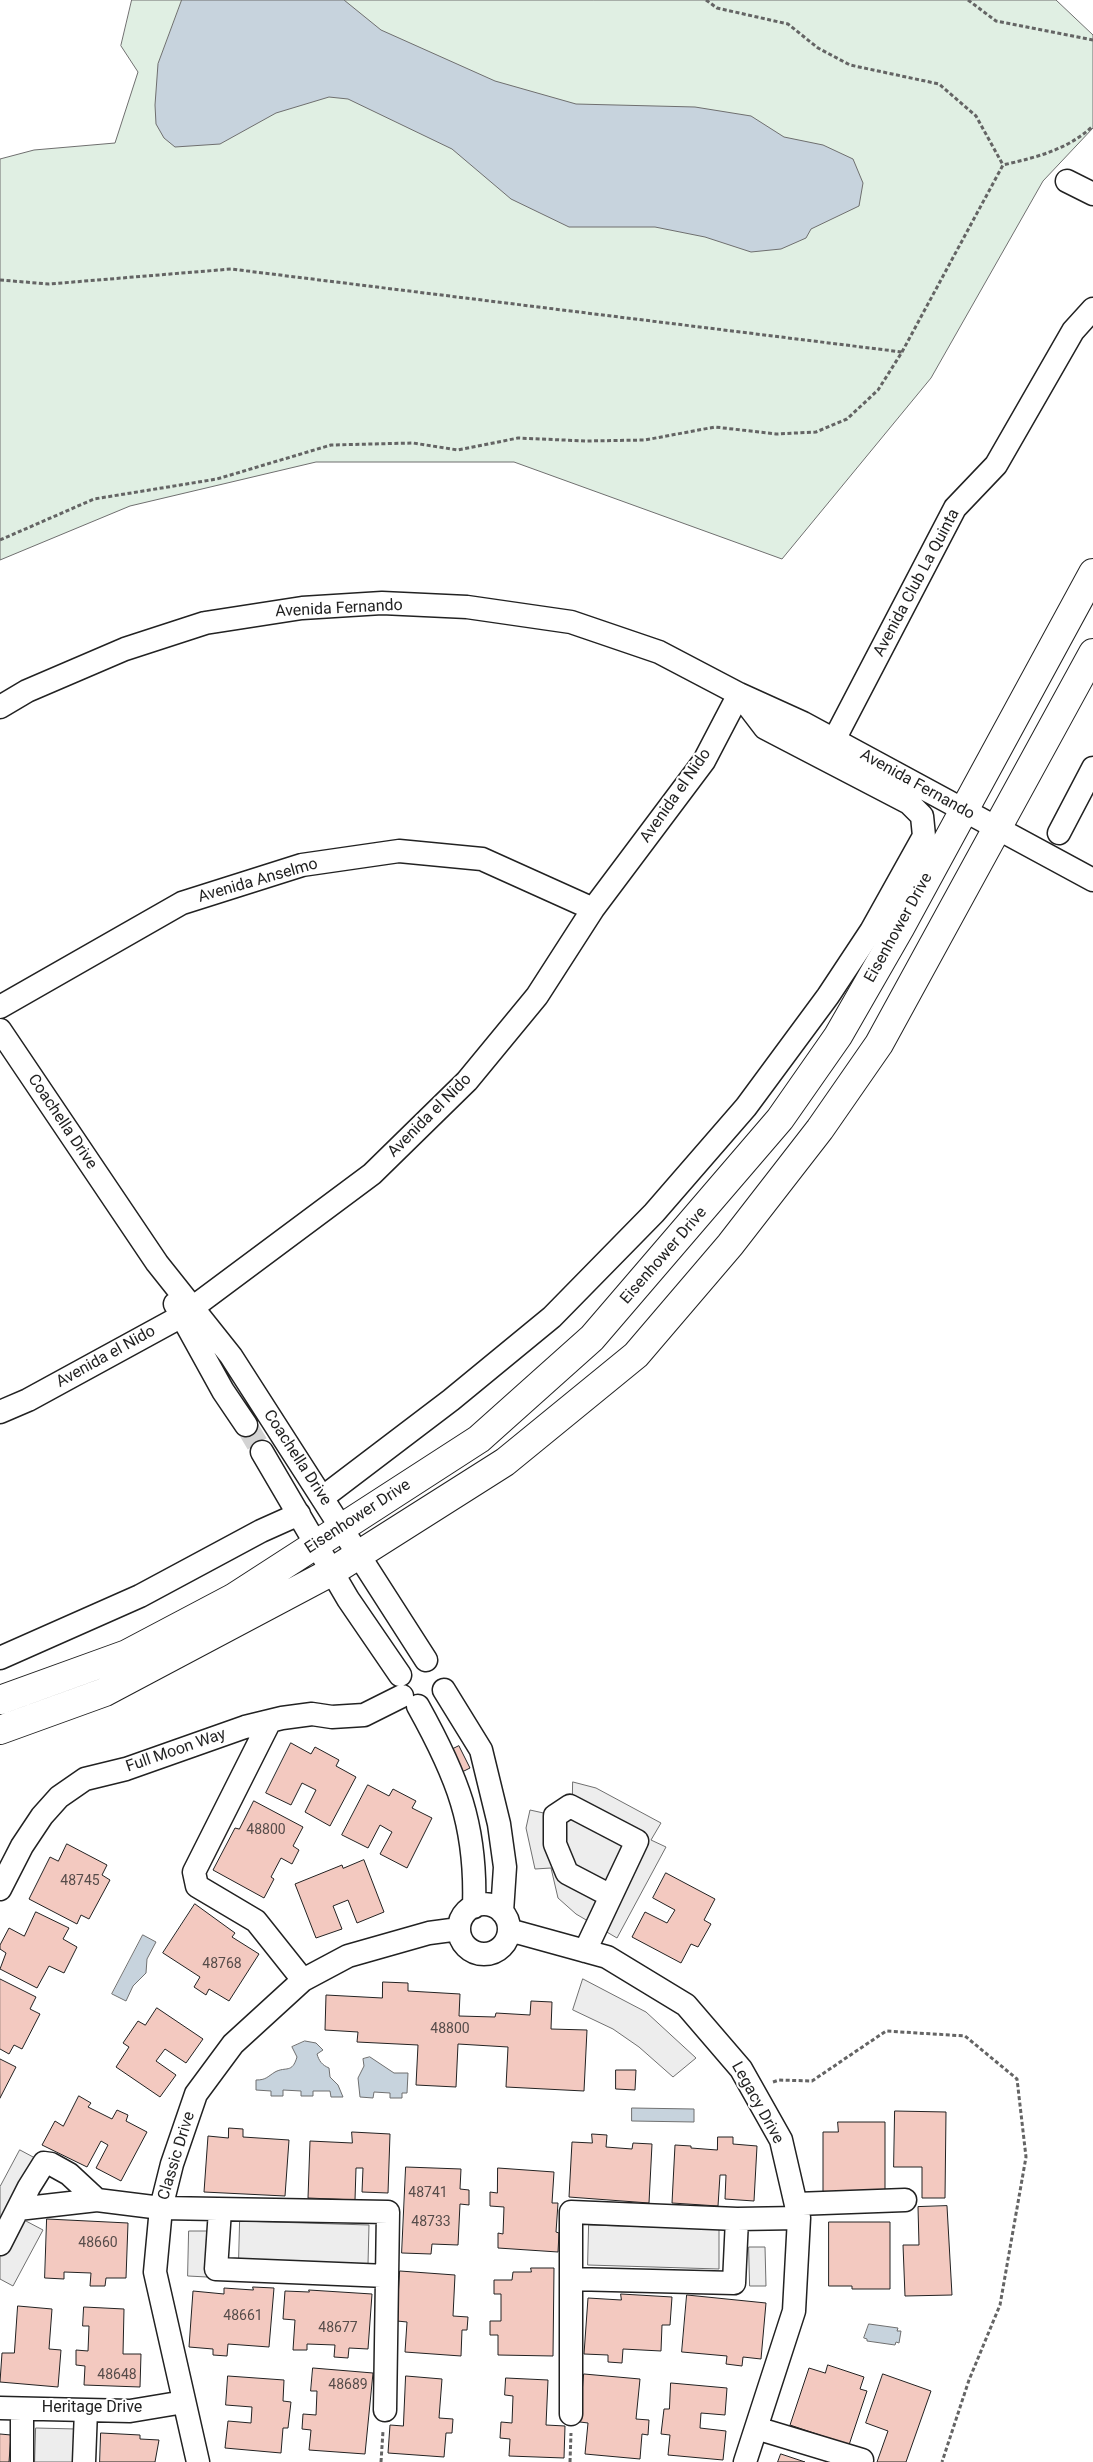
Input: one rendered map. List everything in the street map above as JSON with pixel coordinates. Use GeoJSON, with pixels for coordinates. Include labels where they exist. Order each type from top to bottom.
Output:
{"type":"FeatureCollection","features":[{"type":"Feature","properties":{"kind":"main road","name":"Eisenhower Drive"},"geometry":{"type":"LineString","coordinates":[[0,1700],[127,1654],[233,1598],[479,1439],[592,1338],[780,1119],[838,1036],[964,812],[1093,573]]}},
{"type":"Feature","properties":{"kind":"main road","name":"Eisenhower Drive"},"geometry":{"type":"LineString","coordinates":[[0,1730],[105,1692],[333,1571],[505,1462],[636,1355],[730,1245],[820,1130],[874,1051],[938,940],[1093,653]]}},
{"type":"Feature","properties":{"kind":"street"},"geometry":{"type":"LineString","coordinates":[[1068,181],[1093,194]]}},
{"type":"Feature","properties":{"kind":"street","name":"Avenida Club La Quinta"},"geometry":{"type":"LineString","coordinates":[[834,740],[955,508],[996,464],[1073,331],[1093,309]]}},
{"type":"Feature","properties":{"kind":"street","name":"Avenida Fernando"},"geometry":{"type":"LineString","coordinates":[[0,707],[26,691],[125,649],[205,623],[302,608],[382,603],[467,607],[571,622],[659,652],[739,694],[804,723],[964,812],[998,828],[1093,880]]}},
{"type":"Feature","properties":{"kind":"street","name":"Avenida Fernando"},"geometry":{"type":"LineString","coordinates":[[739,694],[765,728],[909,803],[922,816],[924,836]]}},
{"type":"Feature","properties":{"kind":"street","name":"Avenida el Nido"},"geometry":{"type":"LineString","coordinates":[[0,1412],[28,1400],[186,1312],[372,1174],[467,1080],[537,996],[593,909],[704,761],[739,694]]}},
{"type":"Feature","properties":{"kind":"street"},"geometry":{"type":"LineString","coordinates":[[1059,833],[1093,768]]}},
{"type":"Feature","properties":{"kind":"street","name":"Eisenhower Drive"},"geometry":{"type":"LineString","coordinates":[[322,1498],[451,1400],[552,1317],[654,1213],[746,1107],[828,996],[871,931],[924,836]]}},
{"type":"Feature","properties":{"kind":"street","name":"Avenida Anselmo"},"geometry":{"type":"LineString","coordinates":[[0,1007],[182,903],[302,865],[399,851],[482,859],[593,909]]}},
{"type":"Feature","properties":{"kind":"street","name":"Coachella Drive"},"geometry":{"type":"LineString","coordinates":[[0,1030],[157,1264],[186,1312],[230,1400],[246,1426]]}},
{"type":"Feature","properties":{"kind":"street","name":"Coachella Drive"},"geometry":{"type":"LineString","coordinates":[[186,1312],[232,1356],[426,1660],[437,1666],[441,1671],[445,1683],[444,1690],[481,1750],[499,1824],[505,1867],[503,1946],[488,1954],[479,1954],[465,1945],[459,1929]]}},
{"type":"Feature","properties":{"kind":"street"},"geometry":{"type":"LineString","coordinates":[[230,1400],[251,1386]]}},
{"type":"Feature","properties":{"kind":"street","name":"Coachella Drive"},"geometry":{"type":"LineString","coordinates":[[262,1452],[348,1599],[445,1754],[462,1800],[468,1824],[475,1875],[474,1906]]}},
{"type":"Feature","properties":{"kind":"street"},"geometry":{"type":"LineString","coordinates":[[0,1658],[140,1596],[261,1530],[299,1514]]}},
{"type":"Feature","properties":{"kind":"street"},"geometry":{"type":"LineString","coordinates":[[426,1660],[407,1664],[407,1692],[431,1704],[437,1700],[444,1690]]}},
{"type":"Feature","properties":{"kind":"street","name":"Full Moon Way"},"geometry":{"type":"LineString","coordinates":[[0,1890],[22,1846],[42,1816],[59,1797],[85,1779],[126,1769],[244,1727],[312,1714],[332,1717],[364,1714],[407,1692]]}},
{"type":"Feature","properties":{"kind":"street"},"geometry":{"type":"LineString","coordinates":[[270,1721],[194,1872],[197,1886],[256,1920],[304,1980]]}},
{"type":"Feature","properties":{"kind":"street"},"geometry":{"type":"LineString","coordinates":[[462,1800],[491,1790]]}},
{"type":"Feature","properties":{"kind":"street"},"geometry":{"type":"LineString","coordinates":[[585,1951],[611,1896]]}},
{"type":"Feature","properties":{"kind":"street"},"geometry":{"type":"LineString","coordinates":[[459,1929],[463,1916],[474,1906],[488,1904],[505,1921]]}},
{"type":"Feature","properties":{"kind":"street","name":"Legacy Drive"},"geometry":{"type":"LineString","coordinates":[[505,1921],[585,1951],[607,1957],[686,2005],[741,2069],[781,2140],[798,2211],[794,2311],[745,2462]]}},
{"type":"Feature","properties":{"kind":"street","name":"Classic Drive"},"geometry":{"type":"LineString","coordinates":[[198,2462],[155,2272],[161,2208],[172,2164],[196,2094],[233,2044],[304,1980],[348,1956],[429,1933],[459,1929]]}},
{"type":"Feature","properties":{"kind":"street"},"geometry":{"type":"LineString","coordinates":[[0,2244],[44,2163],[51,2164],[69,2174],[97,2200]]}},
{"type":"Feature","properties":{"kind":"street"},"geometry":{"type":"LineString","coordinates":[[18,2209],[97,2200],[161,2208],[388,2212],[385,2410]]}},
{"type":"Feature","properties":{"kind":"street"},"geometry":{"type":"LineString","coordinates":[[571,2414],[571,2212],[737,2219],[905,2200]]}},
{"type":"Feature","properties":{"kind":"street"},"geometry":{"type":"LineString","coordinates":[[220,2210],[216,2269],[387,2276]]}},
{"type":"Feature","properties":{"kind":"street"},"geometry":{"type":"LineString","coordinates":[[571,2279],[734,2283],[737,2219]]}},
{"type":"Feature","properties":{"kind":"street","name":"Heritage Drive"},"geometry":{"type":"LineString","coordinates":[[11,2408],[130,2411],[184,2402]]}},
{"type":"Feature","properties":{"kind":"street"},"geometry":{"type":"LineString","coordinates":[[11,2408],[22,2462]]}},
{"type":"Feature","properties":{"kind":"street"},"geometry":{"type":"LineString","coordinates":[[84,2462],[86,2410]]}},
{"type":"Feature","properties":{"kind":"street"},"geometry":{"type":"LineString","coordinates":[[756,2428],[862,2460]]}},
{"type":"Feature","properties":{"kind":"path"},"geometry":{"type":"LineString","coordinates":[[706,0],[717,8],[788,24],[818,48],[850,65],[939,84],[976,116],[1003,164]]}},
{"type":"Feature","properties":{"kind":"path"},"geometry":{"type":"LineString","coordinates":[[968,0],[996,21],[1093,40]]}},
{"type":"Feature","properties":{"kind":"path"},"geometry":{"type":"LineString","coordinates":[[0,540],[94,499],[217,479],[331,445],[413,443],[458,450],[518,438],[586,441],[645,440],[715,428],[776,434],[816,432],[848,419],[878,390],[902,352],[1003,164],[1048,154],[1079,139],[1093,126]]}},
{"type":"Feature","properties":{"kind":"path"},"geometry":{"type":"LineString","coordinates":[[0,280],[49,284],[231,269],[902,352]]}},
{"type":"Feature","properties":{"kind":"path"},"geometry":{"type":"LineString","coordinates":[[752,2090],[779,2080],[812,2081],[886,2030],[965,2036],[1017,2079],[1026,2157],[1000,2305],[969,2380],[942,2462]]}},
{"type":"Feature","properties":{"kind":"path"},"geometry":{"type":"LineString","coordinates":[[381,2462],[385,2410]]}},
{"type":"Feature","properties":{"kind":"path"},"geometry":{"type":"LineString","coordinates":[[570,2462],[571,2414]]}},
{"type":"Feature","properties":{"kind":"green space"},"geometry":{"type":"Polygon","coordinates":[[[132,0],[1056,0],[1093,35],[1093,128],[1043,181],[931,378],[782,559],[514,462],[316,462],[130,506],[0,560],[0,159],[34,150],[115,143],[138,72],[121,46],[132,0]]]}},
{"type":"Feature","properties":{"kind":"shaded area"},"geometry":{"type":"Polygon","coordinates":[[[182,0],[344,0],[381,30],[495,81],[576,104],[695,107],[751,116],[784,137],[823,145],[853,159],[863,183],[859,206],[811,229],[806,238],[781,249],[751,252],[705,237],[655,227],[569,227],[511,199],[452,149],[348,99],[329,97],[276,113],[220,144],[175,147],[164,138],[156,124],[155,105],[158,64],[182,0]]]}},
{"type":"Feature","properties":{"kind":"shaded area"},"geometry":{"type":"Polygon","coordinates":[[[573,1782],[596,1788],[661,1823],[651,1840],[666,1847],[617,1938],[576,1914],[558,1898],[551,1868],[535,1869],[526,1828],[530,1810],[548,1814],[572,1799],[573,1782]]]}},
{"type":"Feature","properties":{"kind":"shaded area"},"geometry":{"type":"Polygon","coordinates":[[[143,1935],[156,1942],[147,1959],[146,1973],[133,1986],[126,2001],[112,1994],[143,1935]]]}},
{"type":"Feature","properties":{"kind":"shaded area"},"geometry":{"type":"Polygon","coordinates":[[[583,1979],[646,2012],[696,2058],[673,2077],[639,2047],[613,2029],[573,2010],[583,1979]]]}},
{"type":"Feature","properties":{"kind":"shaded area"},"geometry":{"type":"Polygon","coordinates":[[[305,2041],[316,2043],[323,2050],[317,2054],[319,2059],[329,2068],[330,2077],[338,2085],[343,2097],[331,2097],[330,2091],[313,2091],[313,2096],[301,2096],[301,2091],[283,2090],[283,2096],[271,2096],[271,2091],[256,2090],[256,2080],[264,2079],[279,2070],[288,2069],[293,2066],[297,2057],[292,2047],[305,2041]]]}},
{"type":"Feature","properties":{"kind":"shaded area"},"geometry":{"type":"Polygon","coordinates":[[[370,2057],[394,2073],[408,2073],[407,2093],[402,2093],[402,2098],[390,2098],[390,2093],[374,2092],[373,2098],[360,2097],[358,2078],[364,2066],[363,2059],[370,2057]]]}},
{"type":"Feature","properties":{"kind":"shaded area"},"geometry":{"type":"Polygon","coordinates":[[[632,2108],[694,2109],[694,2122],[632,2121],[632,2108]]]}},
{"type":"Feature","properties":{"kind":"shaded area"},"geometry":{"type":"Polygon","coordinates":[[[20,2150],[35,2158],[7,2211],[43,2230],[13,2286],[0,2279],[0,2187],[20,2150]]]}},
{"type":"Feature","properties":{"kind":"shaded area"},"geometry":{"type":"Polygon","coordinates":[[[240,2221],[369,2225],[368,2264],[239,2260],[240,2221]]]}},
{"type":"Feature","properties":{"kind":"shaded area"},"geometry":{"type":"Polygon","coordinates":[[[589,2225],[719,2229],[719,2269],[588,2265],[589,2225]]]}},
{"type":"Feature","properties":{"kind":"shaded area"},"geometry":{"type":"Polygon","coordinates":[[[189,2231],[208,2231],[207,2277],[188,2276],[189,2231]]]}},
{"type":"Feature","properties":{"kind":"shaded area"},"geometry":{"type":"Polygon","coordinates":[[[749,2247],[765,2247],[766,2286],[750,2286],[749,2247]]]}},
{"type":"Feature","properties":{"kind":"shaded area"},"geometry":{"type":"Polygon","coordinates":[[[869,2324],[898,2328],[897,2331],[901,2331],[899,2343],[896,2342],[895,2345],[867,2341],[864,2338],[869,2324]]]}},
{"type":"Feature","properties":{"kind":"shaded area"},"geometry":{"type":"Polygon","coordinates":[[[36,2428],[76,2429],[75,2462],[35,2462],[36,2428]]]}},
{"type":"Feature","properties":{"kind":"building"},"geometry":{"type":"Polygon","coordinates":[[[291,1743],[311,1754],[315,1747],[339,1760],[336,1766],[356,1777],[330,1826],[305,1812],[316,1790],[302,1783],[291,1805],[266,1793],[291,1743]]]}},
{"type":"Feature","properties":{"kind":"building"},"geometry":{"type":"Polygon","coordinates":[[[459,1746],[470,1768],[458,1774],[447,1752],[459,1746]]]}},
{"type":"Feature","properties":{"kind":"building"},"geometry":{"type":"Polygon","coordinates":[[[368,1785],[389,1796],[393,1789],[416,1801],[412,1808],[432,1818],[407,1868],[380,1854],[392,1832],[380,1825],[368,1848],[342,1835],[368,1785]]]}},
{"type":"Feature","properties":{"kind":"building"},"geometry":{"type":"Polygon","coordinates":[[[254,1801],[303,1827],[293,1846],[299,1850],[292,1864],[281,1858],[271,1877],[274,1879],[264,1898],[213,1870],[235,1828],[239,1829],[254,1801]]]}},
{"type":"Feature","properties":{"kind":"building"},"geometry":{"type":"Polygon","coordinates":[[[67,1844],[107,1865],[102,1875],[110,1880],[89,1919],[81,1915],[77,1924],[29,1899],[50,1857],[58,1861],[67,1844]]]}},
{"type":"Feature","properties":{"kind":"building"},"geometry":{"type":"Polygon","coordinates":[[[364,1860],[384,1912],[357,1923],[348,1900],[333,1906],[342,1929],[316,1938],[295,1884],[342,1865],[343,1868],[364,1860]]]}},
{"type":"Feature","properties":{"kind":"building"},"geometry":{"type":"Polygon","coordinates":[[[666,1873],[715,1899],[704,1920],[711,1924],[698,1947],[691,1944],[681,1963],[632,1937],[645,1912],[667,1923],[675,1910],[653,1898],[666,1873]]]}},
{"type":"Feature","properties":{"kind":"building"},"geometry":{"type":"Polygon","coordinates":[[[195,1904],[235,1933],[232,1937],[259,1954],[229,2001],[209,1989],[206,1995],[194,1987],[200,1977],[163,1953],[195,1904]]]}},
{"type":"Feature","properties":{"kind":"building"},"geometry":{"type":"Polygon","coordinates":[[[36,1912],[69,1928],[63,1939],[77,1947],[64,1973],[49,1966],[37,1988],[0,1969],[6,1953],[0,1949],[0,1945],[9,1928],[24,1936],[36,1912]]]}},
{"type":"Feature","properties":{"kind":"building"},"geometry":{"type":"Polygon","coordinates":[[[0,1979],[36,1997],[30,2009],[40,2014],[22,2049],[14,2045],[9,2054],[0,2049],[0,1979]]]}},
{"type":"Feature","properties":{"kind":"building"},"geometry":{"type":"Polygon","coordinates":[[[383,1982],[408,1983],[408,1991],[460,1994],[459,2016],[495,2017],[496,2013],[530,2015],[531,2001],[552,2002],[551,2029],[587,2030],[584,2091],[506,2087],[508,2047],[458,2044],[456,2087],[416,2085],[418,2045],[357,2042],[358,2032],[325,2030],[326,1995],[382,1998],[383,1982]]]}},
{"type":"Feature","properties":{"kind":"building"},"geometry":{"type":"Polygon","coordinates":[[[157,2008],[203,2039],[186,2063],[165,2049],[156,2061],[176,2075],[160,2097],[116,2067],[129,2047],[123,2043],[138,2021],[145,2025],[157,2008]]]}},
{"type":"Feature","properties":{"kind":"building"},"geometry":{"type":"Polygon","coordinates":[[[0,2059],[16,2067],[0,2098],[0,2059]]]}},
{"type":"Feature","properties":{"kind":"building"},"geometry":{"type":"Polygon","coordinates":[[[616,2070],[636,2070],[635,2090],[616,2089],[616,2070]]]}},
{"type":"Feature","properties":{"kind":"building"},"geometry":{"type":"Polygon","coordinates":[[[79,2096],[91,2103],[88,2107],[112,2119],[117,2110],[128,2115],[126,2121],[147,2132],[121,2181],[96,2168],[108,2145],[101,2141],[87,2167],[42,2145],[55,2121],[63,2126],[79,2096]]]}},
{"type":"Feature","properties":{"kind":"building"},"geometry":{"type":"Polygon","coordinates":[[[895,2111],[946,2112],[945,2198],[922,2198],[922,2167],[894,2167],[895,2111]]]}},
{"type":"Feature","properties":{"kind":"building"},"geometry":{"type":"Polygon","coordinates":[[[838,2122],[885,2122],[885,2192],[823,2192],[823,2132],[838,2132],[838,2122]]]}},
{"type":"Feature","properties":{"kind":"building"},"geometry":{"type":"Polygon","coordinates":[[[229,2128],[243,2129],[243,2137],[289,2140],[285,2196],[204,2192],[208,2136],[228,2138],[229,2128]]]}},
{"type":"Feature","properties":{"kind":"building"},"geometry":{"type":"Polygon","coordinates":[[[352,2132],[390,2134],[388,2193],[362,2192],[363,2168],[356,2168],[355,2200],[308,2198],[310,2141],[352,2143],[352,2132]]]}},
{"type":"Feature","properties":{"kind":"building"},"geometry":{"type":"Polygon","coordinates":[[[592,2134],[607,2135],[606,2147],[632,2149],[633,2143],[652,2144],[649,2203],[569,2197],[572,2142],[592,2143],[592,2134]]]}},
{"type":"Feature","properties":{"kind":"building"},"geometry":{"type":"Polygon","coordinates":[[[718,2137],[733,2137],[733,2144],[757,2146],[754,2201],[725,2199],[726,2175],[720,2175],[718,2206],[672,2203],[675,2145],[717,2150],[718,2137]]]}},
{"type":"Feature","properties":{"kind":"building"},"geometry":{"type":"Polygon","coordinates":[[[406,2167],[461,2169],[460,2189],[469,2190],[469,2205],[460,2204],[458,2245],[432,2244],[431,2254],[402,2253],[406,2167]]]}},
{"type":"Feature","properties":{"kind":"building"},"geometry":{"type":"Polygon","coordinates":[[[498,2168],[554,2172],[552,2203],[558,2203],[556,2232],[559,2233],[558,2252],[498,2248],[498,2233],[503,2234],[504,2207],[490,2206],[490,2192],[497,2193],[498,2168]]]}},
{"type":"Feature","properties":{"kind":"building"},"geometry":{"type":"Polygon","coordinates":[[[947,2206],[952,2295],[905,2296],[903,2245],[919,2245],[918,2207],[947,2206]]]}},
{"type":"Feature","properties":{"kind":"building"},"geometry":{"type":"Polygon","coordinates":[[[47,2219],[128,2223],[126,2278],[106,2278],[105,2286],[90,2286],[91,2273],[64,2272],[64,2279],[45,2278],[47,2219]]]}},
{"type":"Feature","properties":{"kind":"building"},"geometry":{"type":"Polygon","coordinates":[[[829,2222],[890,2222],[890,2289],[852,2289],[852,2286],[829,2286],[829,2222]]]}},
{"type":"Feature","properties":{"kind":"building"},"geometry":{"type":"Polygon","coordinates":[[[531,2268],[554,2268],[553,2356],[498,2355],[498,2335],[490,2335],[490,2321],[501,2321],[501,2294],[494,2294],[494,2280],[512,2280],[513,2272],[531,2272],[531,2268]]]}},
{"type":"Feature","properties":{"kind":"building"},"geometry":{"type":"Polygon","coordinates":[[[400,2271],[455,2275],[453,2316],[468,2317],[467,2330],[462,2330],[461,2356],[405,2352],[407,2322],[397,2321],[400,2271]]]}},
{"type":"Feature","properties":{"kind":"building"},"geometry":{"type":"Polygon","coordinates":[[[253,2287],[274,2288],[269,2347],[228,2344],[227,2356],[213,2355],[213,2349],[189,2347],[193,2291],[224,2294],[224,2288],[253,2290],[253,2287]]]}},
{"type":"Feature","properties":{"kind":"building"},"geometry":{"type":"Polygon","coordinates":[[[309,2290],[372,2294],[368,2349],[349,2348],[348,2358],[334,2357],[335,2345],[307,2344],[307,2350],[293,2350],[295,2320],[283,2319],[285,2291],[309,2292],[309,2290]]]}},
{"type":"Feature","properties":{"kind":"building"},"geometry":{"type":"Polygon","coordinates":[[[621,2294],[672,2297],[670,2325],[662,2325],[661,2351],[623,2349],[622,2363],[608,2362],[608,2355],[584,2354],[588,2298],[621,2300],[621,2294]]]}},
{"type":"Feature","properties":{"kind":"building"},"geometry":{"type":"Polygon","coordinates":[[[687,2295],[766,2303],[761,2359],[743,2357],[742,2366],[726,2364],[727,2356],[682,2352],[687,2295]]]}},
{"type":"Feature","properties":{"kind":"building"},"geometry":{"type":"Polygon","coordinates":[[[18,2306],[52,2309],[49,2349],[61,2350],[58,2387],[0,2382],[2,2353],[14,2353],[18,2306]]]}},
{"type":"Feature","properties":{"kind":"building"},"geometry":{"type":"Polygon","coordinates":[[[84,2307],[124,2309],[123,2354],[141,2354],[140,2387],[84,2385],[85,2366],[76,2365],[76,2350],[88,2351],[89,2326],[83,2326],[84,2307]]]}},
{"type":"Feature","properties":{"kind":"building"},"geometry":{"type":"Polygon","coordinates":[[[828,2365],[864,2377],[860,2389],[867,2391],[849,2445],[790,2425],[809,2368],[825,2373],[828,2365]]]}},
{"type":"Feature","properties":{"kind":"building"},"geometry":{"type":"Polygon","coordinates":[[[313,2368],[373,2373],[365,2454],[309,2450],[311,2430],[302,2429],[303,2414],[316,2415],[317,2391],[311,2391],[313,2368]]]}},
{"type":"Feature","properties":{"kind":"building"},"geometry":{"type":"Polygon","coordinates":[[[584,2374],[640,2379],[636,2419],[649,2420],[648,2435],[642,2434],[640,2459],[585,2454],[588,2423],[580,2422],[584,2374]]]}},
{"type":"Feature","properties":{"kind":"building"},"geometry":{"type":"Polygon","coordinates":[[[883,2374],[931,2391],[906,2462],[877,2462],[888,2431],[866,2423],[883,2374]]]}},
{"type":"Feature","properties":{"kind":"building"},"geometry":{"type":"Polygon","coordinates":[[[228,2376],[284,2380],[283,2401],[291,2402],[288,2428],[283,2428],[281,2453],[225,2448],[228,2421],[251,2423],[252,2407],[226,2405],[228,2376]]]}},
{"type":"Feature","properties":{"kind":"building"},"geometry":{"type":"Polygon","coordinates":[[[406,2376],[442,2379],[439,2418],[453,2419],[452,2433],[446,2433],[444,2457],[388,2453],[390,2425],[403,2426],[406,2376]]]}},
{"type":"Feature","properties":{"kind":"building"},"geometry":{"type":"Polygon","coordinates":[[[506,2378],[548,2380],[546,2425],[565,2426],[564,2458],[509,2456],[510,2439],[500,2438],[501,2422],[512,2423],[513,2396],[505,2395],[506,2378]]]}},
{"type":"Feature","properties":{"kind":"building"},"geometry":{"type":"Polygon","coordinates":[[[671,2383],[727,2388],[725,2415],[701,2413],[700,2428],[726,2431],[723,2460],[668,2455],[670,2435],[661,2434],[664,2409],[669,2409],[671,2383]]]}},
{"type":"Feature","properties":{"kind":"building"},"geometry":{"type":"Polygon","coordinates":[[[101,2433],[140,2435],[140,2439],[159,2440],[155,2462],[100,2462],[101,2433]]]}},
{"type":"Feature","properties":{"kind":"building"},"geometry":{"type":"Polygon","coordinates":[[[0,2434],[11,2435],[9,2462],[0,2462],[0,2434]]]}},
{"type":"Feature","properties":{"kind":"building"},"geometry":{"type":"Polygon","coordinates":[[[781,2454],[805,2462],[778,2462],[781,2454]]]}},
{"type":"Feature","properties":{"kind":"tunnel"},"geometry":{"type":"LineString","coordinates":[[246,1425],[262,1452]]}}]}
